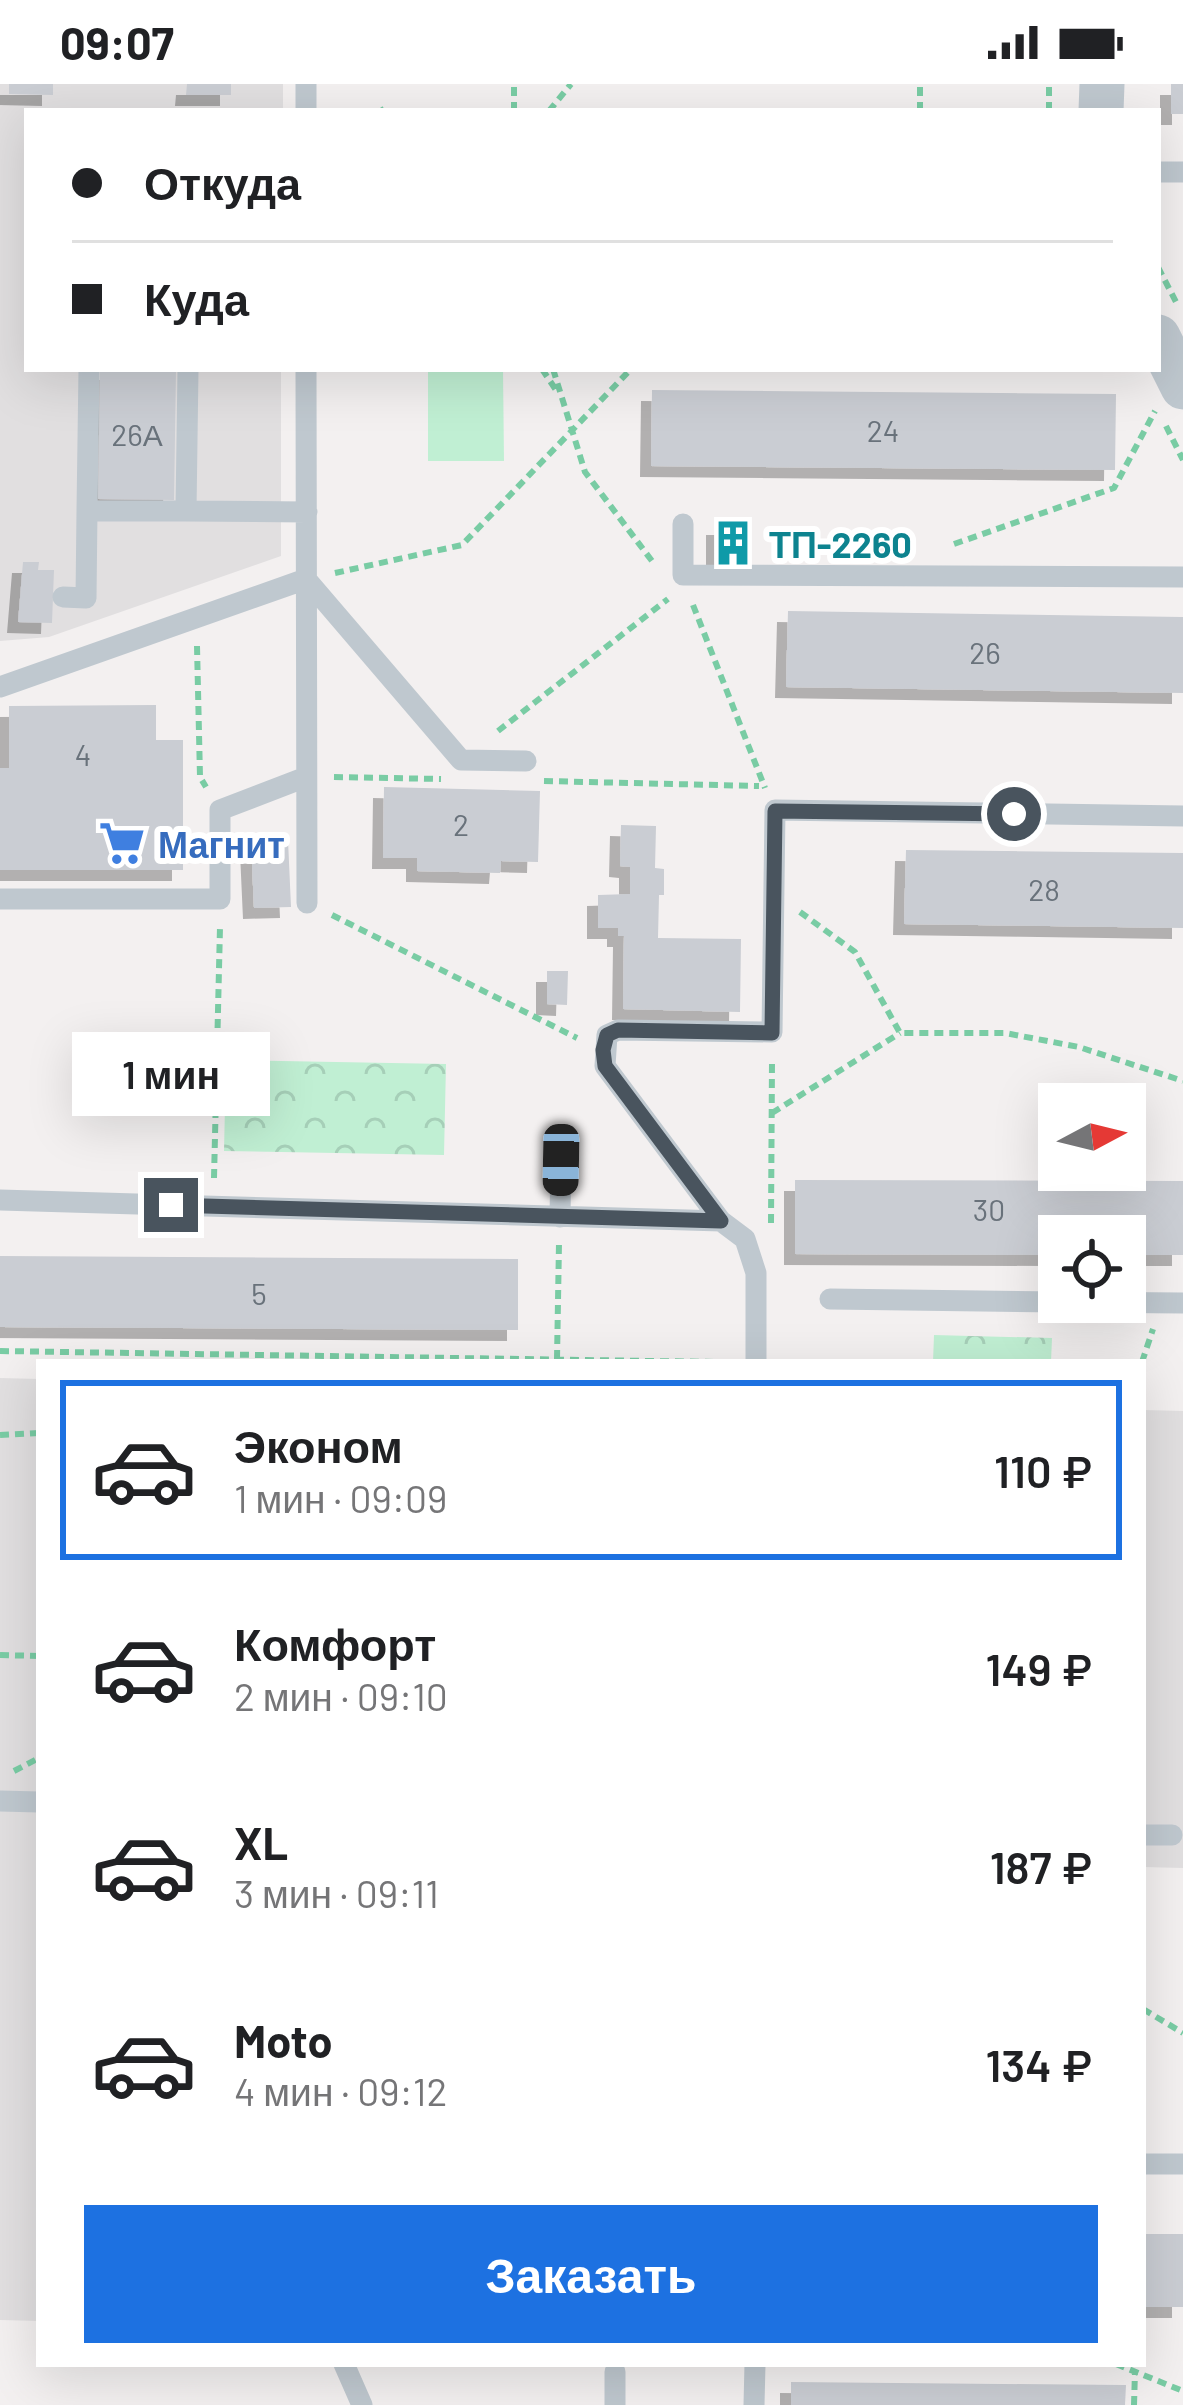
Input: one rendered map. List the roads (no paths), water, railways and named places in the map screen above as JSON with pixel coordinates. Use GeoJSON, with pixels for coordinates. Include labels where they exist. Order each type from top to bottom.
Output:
{"type":"FeatureCollection","features":[{"type":"Feature","properties":{"kind":"lane"},"geometry":{"type":"LineString","coordinates":[[63,597],[86,598],[88,372]]}},
{"type":"Feature","properties":{"kind":"lane"},"geometry":{"type":"LineString","coordinates":[[186,512],[188,372]]}},
{"type":"Feature","properties":{"kind":"lane"},"geometry":{"type":"LineString","coordinates":[[306,372],[307,903]]}},
{"type":"Feature","properties":{"kind":"lane"},"geometry":{"type":"LineString","coordinates":[[87,511],[307,512]]}},
{"type":"Feature","properties":{"kind":"lane"},"geometry":{"type":"LineString","coordinates":[[683,524],[681,588],[1183,577]]}},
{"type":"Feature","properties":{"kind":"lane"},"geometry":{"type":"LineString","coordinates":[[0,687],[306,579]]}},
{"type":"Feature","properties":{"kind":"lane"},"geometry":{"type":"LineString","coordinates":[[306,579],[461,760],[526,760]]}},
{"type":"Feature","properties":{"kind":"lane"},"geometry":{"type":"LineString","coordinates":[[0,899],[220,899],[220,810],[306,776]]}},
{"type":"Feature","properties":{"kind":"lane"},"geometry":{"type":"LineString","coordinates":[[756,1359],[756,1273],[745,1238],[721,1221],[605,1066],[603,1050],[607,1035],[618,1030],[772,1033],[775,811],[1183,816]]}},
{"type":"Feature","properties":{"kind":"lane"},"geometry":{"type":"LineString","coordinates":[[560,1217],[561,1160]]}},
{"type":"Feature","properties":{"kind":"lane"},"geometry":{"type":"LineString","coordinates":[[0,1200],[721,1221]]}},
{"type":"Feature","properties":{"kind":"lane"},"geometry":{"type":"LineString","coordinates":[[830,1299],[1038,1302]]}},
{"type":"Feature","properties":{"kind":"lane"},"geometry":{"type":"LineString","coordinates":[[1146,1303],[1183,1304]]}},
{"type":"Feature","properties":{"kind":"lane"},"geometry":{"type":"LineString","coordinates":[[0,1801],[36,1802]]}},
{"type":"Feature","properties":{"kind":"lane"},"geometry":{"type":"LineString","coordinates":[[1146,1834],[1172,1835]]}},
{"type":"Feature","properties":{"kind":"lane"},"geometry":{"type":"LineString","coordinates":[[1146,2164],[1183,2164]]}},
{"type":"Feature","properties":{"kind":"lane"},"geometry":{"type":"LineString","coordinates":[[345,2367],[362,2405]]}},
{"type":"Feature","properties":{"kind":"lane"},"geometry":{"type":"LineString","coordinates":[[754,2405],[755,2367]]}},
{"type":"Feature","properties":{"kind":"lane"},"geometry":{"type":"LineString","coordinates":[[615,2372],[615,2405]]}},
{"type":"Feature","properties":{"kind":"place","name":"ТП-2260"},"geometry":{"type":"Point","coordinates":[733,543]}},
{"type":"Feature","properties":{"kind":"place","name":"Магнит"},"geometry":{"type":"Point","coordinates":[122,843]}}]}
